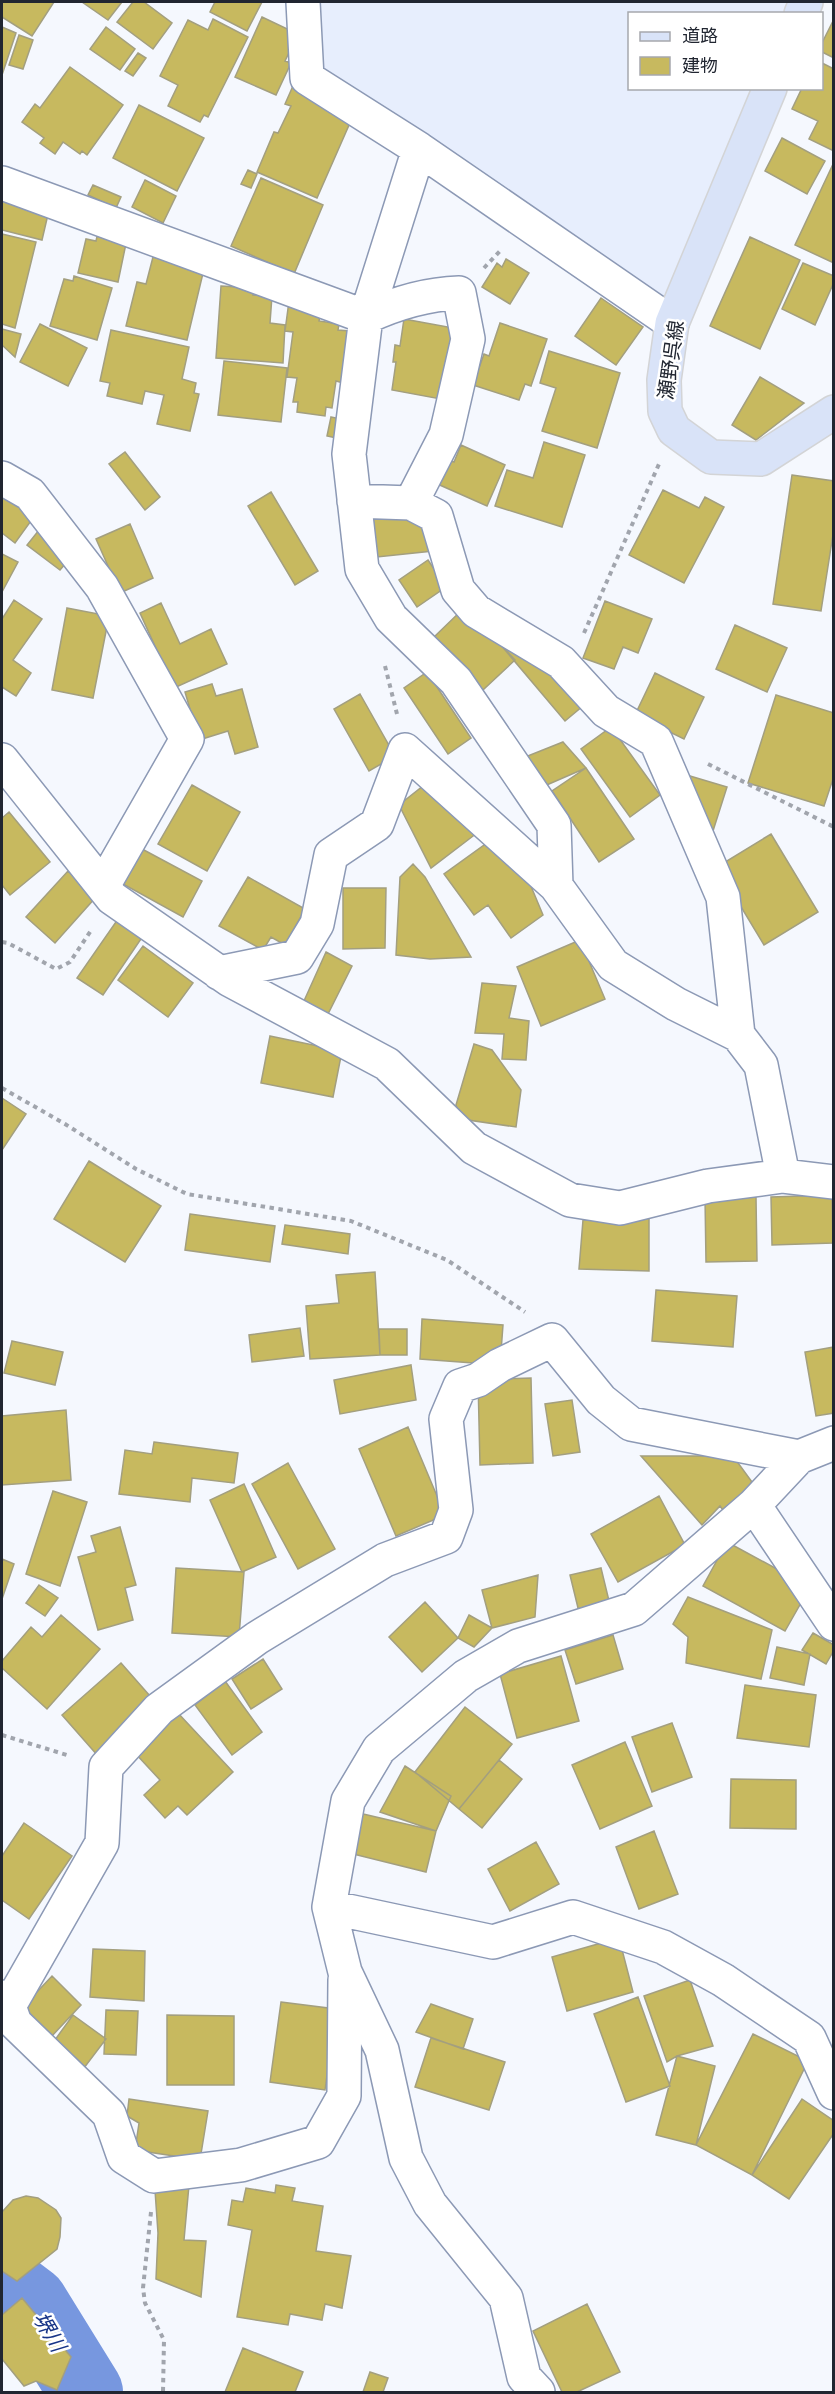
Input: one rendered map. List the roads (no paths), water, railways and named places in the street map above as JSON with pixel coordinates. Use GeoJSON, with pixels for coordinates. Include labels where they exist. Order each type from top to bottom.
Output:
{"type":"FeatureCollection","features":[{"type":"Feature","properties":{"kind":"main road","name":"瀬野呉線"},"geometry":{"type":"LineString","coordinates":[[769,90],[672,323],[664,380],[665,411],[674,430],[711,457],[760,459],[833,413]]}},
{"type":"Feature","properties":{"kind":"street"},"geometry":{"type":"LineString","coordinates":[[303,2],[307,78],[419,148],[672,323]]}},
{"type":"Feature","properties":{"kind":"street"},"geometry":{"type":"LineString","coordinates":[[419,148],[366,316],[349,453],[362,569],[391,618],[456,681],[554,825],[555,886]]}},
{"type":"Feature","properties":{"kind":"street"},"geometry":{"type":"LineString","coordinates":[[2,183],[366,316],[393,304],[435,294],[459,293],[468,339],[447,435],[411,502]]}},
{"type":"Feature","properties":{"kind":"street"},"geometry":{"type":"LineString","coordinates":[[2,478],[30,494],[102,587],[187,739],[107,892]]}},
{"type":"Feature","properties":{"kind":"street"},"geometry":{"type":"LineString","coordinates":[[354,501],[411,502],[436,516],[458,590],[476,611],[561,662],[606,711],[656,741],[723,897],[738,1035]]}},
{"type":"Feature","properties":{"kind":"street"},"geometry":{"type":"LineString","coordinates":[[219,973],[297,957],[317,924],[331,855],[377,824],[405,750],[555,886],[613,965],[676,1004],[738,1035],[761,1065],[783,1176]]}},
{"type":"Feature","properties":{"kind":"street"},"geometry":{"type":"LineString","coordinates":[[2,760],[107,892],[219,973],[387,1064],[474,1149],[570,1200],[621,1208],[708,1186],[783,1176],[834,1182]]}},
{"type":"Feature","properties":{"kind":"street"},"geometry":{"type":"LineString","coordinates":[[345,1972],[344,2096],[318,2142],[241,2165],[154,2176],[124,2157],[109,2114],[15,2024],[5,2001],[102,1843],[106,1767],[159,1709],[257,1638],[385,1560],[446,1537],[456,1510],[446,1419],[460,1386],[478,1380],[500,1365],[552,1340],[601,1400],[631,1424],[800,1457]]}},
{"type":"Feature","properties":{"kind":"street"},"geometry":{"type":"LineString","coordinates":[[538,2392],[524,2377],[506,2298],[430,2204],[406,2158],[382,2050],[345,1972],[329,1907],[348,1802],[380,1749],[466,1676],[518,1646],[634,1609],[754,1505],[800,1457],[834,1443]]}},
{"type":"Feature","properties":{"kind":"street"},"geometry":{"type":"LineString","coordinates":[[754,1505],[834,1624]]}},
{"type":"Feature","properties":{"kind":"street"},"geometry":{"type":"LineString","coordinates":[[329,1907],[493,1942],[573,1917],[663,1947],[723,1980],[809,2038],[834,2092]]}},
{"type":"Feature","properties":{"kind":"waterway","name":"堺川"},"geometry":{"type":"LineString","coordinates":[[2,2281],[31,2303],[86,2392]]}}]}
